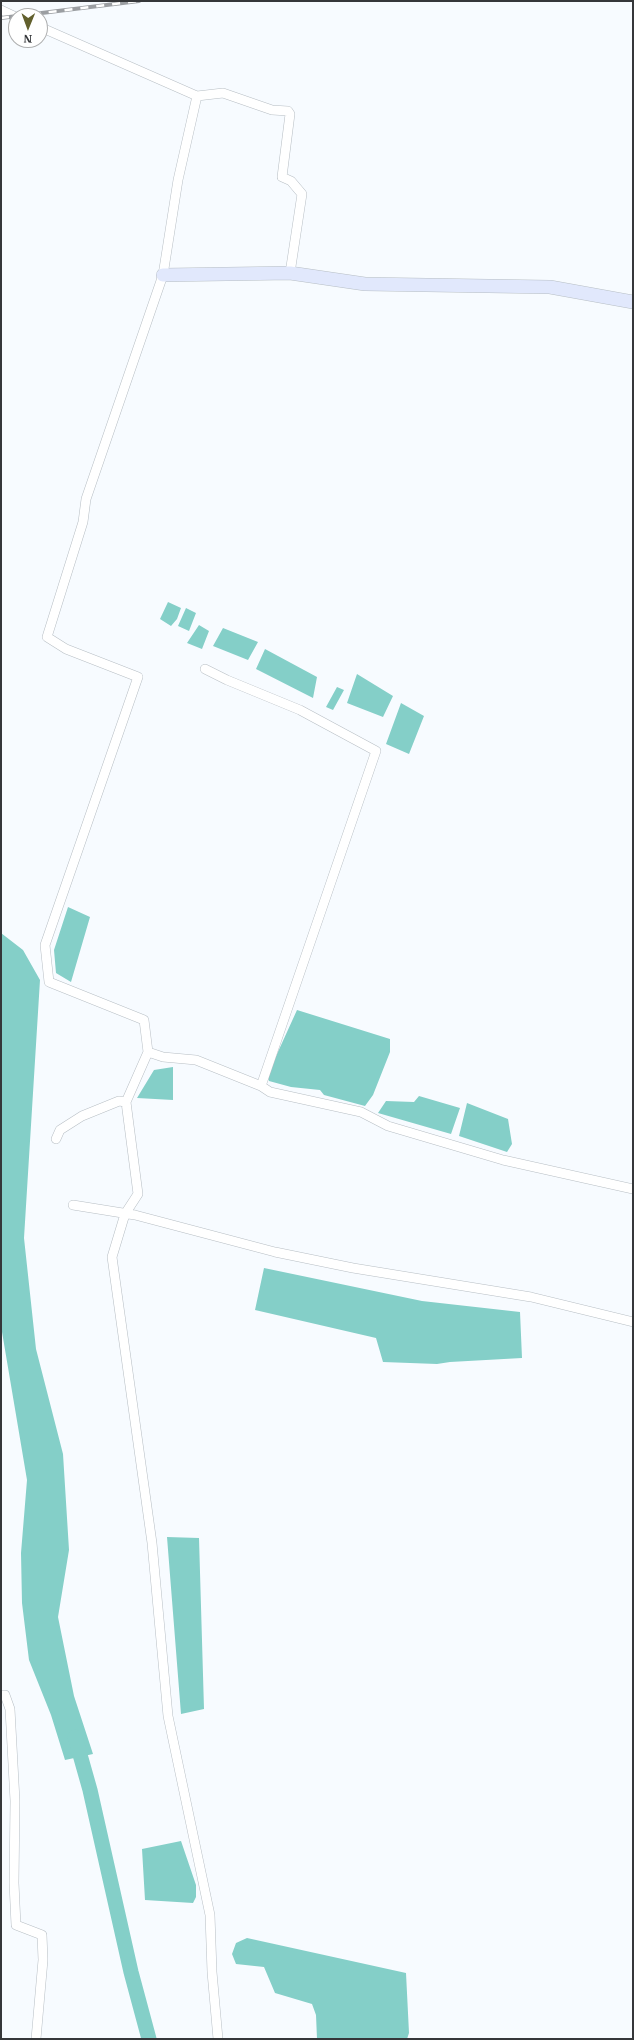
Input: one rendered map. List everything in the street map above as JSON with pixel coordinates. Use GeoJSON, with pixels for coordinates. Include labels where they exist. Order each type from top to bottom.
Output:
{"type":"FeatureCollection","features":[{"type":"Feature","properties":{"kind":"street"},"geometry":{"type":"LineString","coordinates":[[48,31],[197,96],[223,92],[272,110],[288,111],[290,114],[282,177],[291,181],[302,194],[290,273]]}},
{"type":"Feature","properties":{"kind":"street"},"geometry":{"type":"LineString","coordinates":[[197,96],[178,180],[163,275],[86,499],[83,522],[49,625],[47,637],[66,649],[138,677],[45,944],[49,982],[144,1020],[148,1052],[126,1102],[138,1194],[125,1214],[112,1257],[152,1543],[168,1716],[210,1915],[212,1972],[218,2039]]}},
{"type":"Feature","properties":{"kind":"street"},"geometry":{"type":"LineString","coordinates":[[163,275],[290,273],[365,284],[550,287],[633,302]]}},
{"type":"Feature","properties":{"kind":"street"},"geometry":{"type":"LineString","coordinates":[[205,669],[300,710],[376,751],[261,1086]]}},
{"type":"Feature","properties":{"kind":"street"},"geometry":{"type":"LineString","coordinates":[[148,1052],[164,1057],[196,1060],[261,1086],[270,1092],[361,1112],[388,1126],[503,1160],[633,1189]]}},
{"type":"Feature","properties":{"kind":"street"},"geometry":{"type":"LineString","coordinates":[[56,1140],[60,1130],[82,1116],[119,1102],[126,1102]]}},
{"type":"Feature","properties":{"kind":"street"},"geometry":{"type":"LineString","coordinates":[[73,1205],[109,1209],[275,1252],[337,1265],[531,1297],[633,1322]]}},
{"type":"Feature","properties":{"kind":"street"},"geometry":{"type":"LineString","coordinates":[[2,1693],[15,1801],[14,1883],[16,1925],[42,1935],[43,1960],[36,2039]]}},
{"type":"Feature","properties":{"kind":"shaded area"},"geometry":{"type":"Polygon","coordinates":[[[168,602],[181,608],[177,619],[171,626],[160,619],[168,602]]]}},
{"type":"Feature","properties":{"kind":"shaded area"},"geometry":{"type":"Polygon","coordinates":[[[186,608],[196,613],[189,631],[178,626],[186,608]]]}},
{"type":"Feature","properties":{"kind":"shaded area"},"geometry":{"type":"Polygon","coordinates":[[[199,625],[209,631],[202,649],[187,643],[199,625]]]}},
{"type":"Feature","properties":{"kind":"shaded area"},"geometry":{"type":"Polygon","coordinates":[[[223,628],[258,642],[248,660],[213,646],[223,628]]]}},
{"type":"Feature","properties":{"kind":"shaded area"},"geometry":{"type":"Polygon","coordinates":[[[265,649],[317,677],[313,698],[256,669],[265,649]]]}},
{"type":"Feature","properties":{"kind":"shaded area"},"geometry":{"type":"Polygon","coordinates":[[[357,674],[393,696],[383,717],[347,703],[357,674]]]}},
{"type":"Feature","properties":{"kind":"shaded area"},"geometry":{"type":"Polygon","coordinates":[[[337,687],[344,690],[333,710],[326,707],[337,687]]]}},
{"type":"Feature","properties":{"kind":"shaded area"},"geometry":{"type":"Polygon","coordinates":[[[401,703],[424,716],[409,754],[386,744],[401,703]]]}},
{"type":"Feature","properties":{"kind":"shaded area"},"geometry":{"type":"Polygon","coordinates":[[[68,907],[90,917],[71,982],[56,973],[54,950],[68,907]]]}},
{"type":"Feature","properties":{"kind":"shaded area"},"geometry":{"type":"Polygon","coordinates":[[[1,933],[23,950],[40,980],[24,1238],[36,1349],[63,1454],[69,1550],[58,1617],[74,1696],[93,1754],[65,1760],[51,1715],[29,1660],[22,1603],[21,1553],[27,1480],[1,1326],[1,933]]]}},
{"type":"Feature","properties":{"kind":"shaded area"},"geometry":{"type":"Polygon","coordinates":[[[297,1010],[390,1039],[390,1052],[373,1095],[365,1106],[324,1095],[320,1090],[291,1087],[269,1081],[267,1076],[297,1010]]]}},
{"type":"Feature","properties":{"kind":"shaded area"},"geometry":{"type":"Polygon","coordinates":[[[173,1067],[173,1100],[137,1098],[154,1070],[173,1067]]]}},
{"type":"Feature","properties":{"kind":"shaded area"},"geometry":{"type":"Polygon","coordinates":[[[419,1096],[460,1108],[451,1134],[378,1113],[386,1101],[414,1102],[419,1096]]]}},
{"type":"Feature","properties":{"kind":"shaded area"},"geometry":{"type":"Polygon","coordinates":[[[467,1103],[508,1119],[512,1144],[507,1152],[459,1136],[467,1103]]]}},
{"type":"Feature","properties":{"kind":"shaded area"},"geometry":{"type":"Polygon","coordinates":[[[264,1268],[422,1301],[520,1312],[522,1358],[437,1364],[383,1362],[376,1338],[255,1310],[264,1268]]]}},
{"type":"Feature","properties":{"kind":"shaded area"},"geometry":{"type":"Polygon","coordinates":[[[167,1537],[199,1538],[204,1709],[181,1714],[167,1537]]]}},
{"type":"Feature","properties":{"kind":"shaded area"},"geometry":{"type":"Polygon","coordinates":[[[181,1841],[196,1885],[196,1897],[193,1903],[145,1900],[142,1849],[181,1841]]]}},
{"type":"Feature","properties":{"kind":"shaded area"},"geometry":{"type":"Polygon","coordinates":[[[247,1938],[406,1973],[409,2033],[407,2039],[317,2039],[316,2015],[312,2004],[275,1993],[264,1967],[236,1964],[232,1954],[236,1943],[247,1938]]]}},
{"type":"Feature","properties":{"kind":"waterway"},"geometry":{"type":"LineString","coordinates":[[75,1737],[90,1790],[131,1972],[149,2039]]}},
{"type":"Feature","properties":{"kind":"railway"},"geometry":{"type":"LineString","coordinates":[[1,18],[139,1]]}}]}
